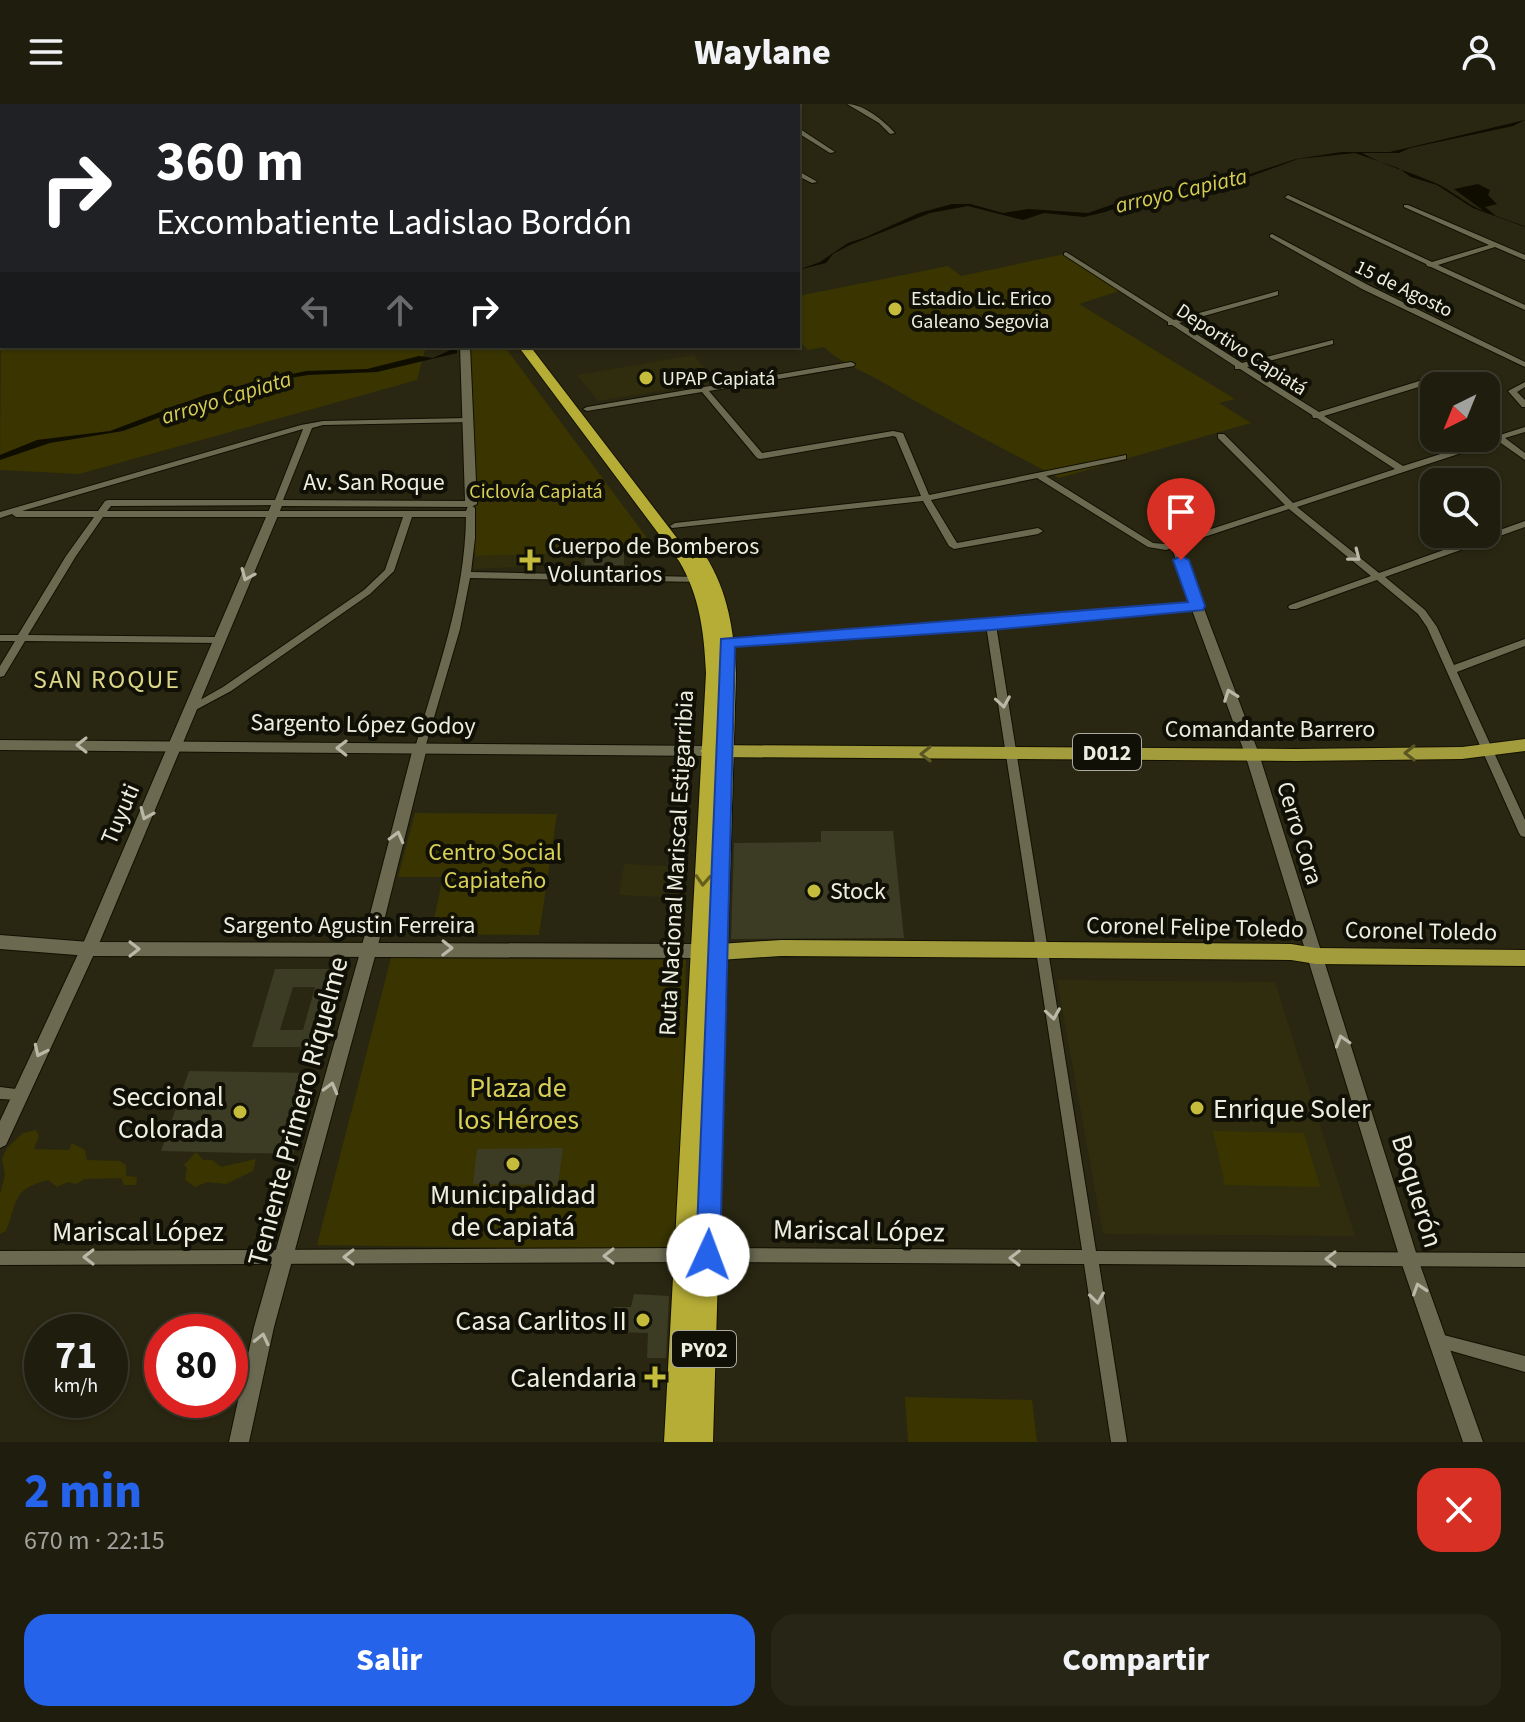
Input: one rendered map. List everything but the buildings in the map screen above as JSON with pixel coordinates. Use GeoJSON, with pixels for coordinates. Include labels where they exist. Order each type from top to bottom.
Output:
{"type":"FeatureCollection","features":[{"type":"Feature","properties":{"kind":"highway","name":"Ruta Nacional Mariscal Estigarribia"},"geometry":{"type":"LineString","coordinates":[[525,348],[699,580],[710,614],[713,642],[717,751]]}},
{"type":"Feature","properties":{"kind":"highway","name":"Ruta Nacional Mariscal Estigarribia"},"geometry":{"type":"LineString","coordinates":[[540,348],[712,578],[723,613],[727,642],[717,751],[698,1255],[700,1442]]}},
{"type":"Feature","properties":{"kind":"highway","name":"Ruta Nacional Mariscal Estigarribia"},"geometry":{"type":"LineString","coordinates":[[677,1442],[698,1255]]}},
{"type":"Feature","properties":{"kind":"main road","name":"Sargento López Godoy"},"geometry":{"type":"LineString","coordinates":[[0,745],[717,751]]}},
{"type":"Feature","properties":{"kind":"main road","name":"Comandante Barrero"},"geometry":{"type":"LineString","coordinates":[[717,751],[1252,754],[1488,751],[1525,745]]}},
{"type":"Feature","properties":{"kind":"main road","name":"Sargento Agustin Ferreira"},"geometry":{"type":"LineString","coordinates":[[0,942],[89,949],[709,952]]}},
{"type":"Feature","properties":{"kind":"main road","name":"Coronel Felipe Toledo"},"geometry":{"type":"LineString","coordinates":[[709,952],[736,956],[1297,960],[1316,956]]}},
{"type":"Feature","properties":{"kind":"main road","name":"Coronel Toledo"},"geometry":{"type":"LineString","coordinates":[[1316,956],[1525,958]]}},
{"type":"Feature","properties":{"kind":"street"},"geometry":{"type":"LineString","coordinates":[[850,104],[881,122],[892,133]]}},
{"type":"Feature","properties":{"kind":"street"},"geometry":{"type":"LineString","coordinates":[[800,131],[832,152]]}},
{"type":"Feature","properties":{"kind":"street"},"geometry":{"type":"LineString","coordinates":[[800,174],[814,182]]}},
{"type":"Feature","properties":{"kind":"street"},"geometry":{"type":"LineString","coordinates":[[1288,197],[1525,308]]}},
{"type":"Feature","properties":{"kind":"street"},"geometry":{"type":"LineString","coordinates":[[1406,206],[1525,258]]}},
{"type":"Feature","properties":{"kind":"street","name":"15 de Agosto"},"geometry":{"type":"LineString","coordinates":[[1272,236],[1365,287],[1525,365]]}},
{"type":"Feature","properties":{"kind":"street"},"geometry":{"type":"LineString","coordinates":[[1429,265],[1495,245]]}},
{"type":"Feature","properties":{"kind":"street","name":"Deportivo Capiatá"},"geometry":{"type":"LineString","coordinates":[[1066,254],[1403,470]]}},
{"type":"Feature","properties":{"kind":"street"},"geometry":{"type":"LineString","coordinates":[[1171,323],[1275,293]]}},
{"type":"Feature","properties":{"kind":"street"},"geometry":{"type":"LineString","coordinates":[[1238,367],[1330,342]]}},
{"type":"Feature","properties":{"kind":"street"},"geometry":{"type":"LineString","coordinates":[[420,748],[468,575],[473,526],[465,350]]}},
{"type":"Feature","properties":{"kind":"street"},"geometry":{"type":"LineString","coordinates":[[587,409],[851,364]]}},
{"type":"Feature","properties":{"kind":"street"},"geometry":{"type":"LineString","coordinates":[[1316,416],[1420,384]]}},
{"type":"Feature","properties":{"kind":"street"},"geometry":{"type":"LineString","coordinates":[[1525,384],[1512,391],[1525,405]]}},
{"type":"Feature","properties":{"kind":"street"},"geometry":{"type":"LineString","coordinates":[[704,389],[760,456],[893,433],[900,435],[926,498],[954,546],[1038,531]]}},
{"type":"Feature","properties":{"kind":"street"},"geometry":{"type":"LineString","coordinates":[[2,514],[308,426],[467,420]]}},
{"type":"Feature","properties":{"kind":"street"},"geometry":{"type":"LineString","coordinates":[[276,508],[308,426]]}},
{"type":"Feature","properties":{"kind":"street"},"geometry":{"type":"LineString","coordinates":[[1500,436],[1525,429]]}},
{"type":"Feature","properties":{"kind":"street"},"geometry":{"type":"LineString","coordinates":[[1221,436],[1293,508],[1422,612],[1452,670],[1525,833]]}},
{"type":"Feature","properties":{"kind":"street"},"geometry":{"type":"LineString","coordinates":[[1500,438],[1525,457]]}},
{"type":"Feature","properties":{"kind":"street"},"geometry":{"type":"LineString","coordinates":[[1040,476],[1151,545],[1166,547],[1293,508],[1455,452]]}},
{"type":"Feature","properties":{"kind":"street"},"geometry":{"type":"LineString","coordinates":[[675,526],[926,498],[1123,457]]}},
{"type":"Feature","properties":{"kind":"street"},"geometry":{"type":"LineString","coordinates":[[2,514],[276,508],[409,513],[471,509]]}},
{"type":"Feature","properties":{"kind":"street","name":"Av. San Roque"},"geometry":{"type":"LineString","coordinates":[[276,508],[471,509]]}},
{"type":"Feature","properties":{"kind":"street","name":"Tuyuti"},"geometry":{"type":"LineString","coordinates":[[0,1140],[89,949],[276,508]]}},
{"type":"Feature","properties":{"kind":"street"},"geometry":{"type":"LineString","coordinates":[[190,710],[227,689],[367,592],[389,571],[409,513]]}},
{"type":"Feature","properties":{"kind":"street"},"geometry":{"type":"LineString","coordinates":[[0,674],[71,556],[101,514]]}},
{"type":"Feature","properties":{"kind":"street"},"geometry":{"type":"LineString","coordinates":[[1293,607],[1525,524]]}},
{"type":"Feature","properties":{"kind":"street","name":"Cerro Cora"},"geometry":{"type":"LineString","coordinates":[[1175,545],[1252,754],[1316,956]]}},
{"type":"Feature","properties":{"kind":"street"},"geometry":{"type":"LineString","coordinates":[[468,575],[699,580]]}},
{"type":"Feature","properties":{"kind":"street"},"geometry":{"type":"LineString","coordinates":[[727,642],[991,625],[1197,606]]}},
{"type":"Feature","properties":{"kind":"street"},"geometry":{"type":"LineString","coordinates":[[991,625],[1119,1442]]}},
{"type":"Feature","properties":{"kind":"street"},"geometry":{"type":"LineString","coordinates":[[0,638],[218,640]]}},
{"type":"Feature","properties":{"kind":"street"},"geometry":{"type":"LineString","coordinates":[[1452,670],[1525,642]]}},
{"type":"Feature","properties":{"kind":"street","name":"Teniente Primero Riquelme"},"geometry":{"type":"LineString","coordinates":[[239,1442],[264,1327],[369,949],[420,748]]}},
{"type":"Feature","properties":{"kind":"street","name":"Boquerón"},"geometry":{"type":"LineString","coordinates":[[1316,956],[1409,1259],[1473,1442]]}},
{"type":"Feature","properties":{"kind":"street"},"geometry":{"type":"LineString","coordinates":[[0,1093],[19,1094]]}},
{"type":"Feature","properties":{"kind":"street","name":"Mariscal López"},"geometry":{"type":"LineString","coordinates":[[0,1258],[698,1255],[1525,1260]]}},
{"type":"Feature","properties":{"kind":"street"},"geometry":{"type":"LineString","coordinates":[[1436,1340],[1525,1364]]}},
{"type":"Feature","properties":{"kind":"shaded area"},"geometry":{"type":"Polygon","coordinates":[[[1525,120],[1513,126],[1399,153],[1362,153],[1379,161],[1355,153],[1298,159],[1243,179],[1162,191],[1084,217],[1044,213],[1023,220],[968,206],[930,213],[850,245],[833,254],[826,263],[800,270],[820,262],[848,243],[919,213],[952,204],[970,204],[1003,213],[1028,209],[1088,213],[1145,193],[1238,178],[1296,159],[1342,152],[1390,152],[1525,120]]]}},
{"type":"Feature","properties":{"kind":"shaded area"},"geometry":{"type":"Polygon","coordinates":[[[1400,170],[1440,185],[1484,211],[1454,189],[1478,184],[1490,190],[1488,195],[1497,204],[1485,207],[1496,216],[1525,227],[1473,208],[1437,185],[1400,170]]]}},
{"type":"Feature","properties":{"kind":"shaded area"},"geometry":{"type":"Polygon","coordinates":[[[457,348],[457,353],[377,372],[308,375],[268,382],[207,400],[123,431],[50,443],[0,460],[0,455],[37,440],[110,431],[205,395],[265,380],[306,371],[367,369],[419,356],[433,358],[457,348]]]}},
{"type":"Feature","properties":{"kind":"shaded area","name":"UPAP Capiatá"},"geometry":{"type":"Polygon","coordinates":[[[694,355],[715,382],[598,401],[577,375],[694,355]]]}},
{"type":"Feature","properties":{"kind":"shaded area","name":"Cuerpo de Bomberos Voluntarios"},"geometry":{"type":"Polygon","coordinates":[[[587,551],[585,564],[473,569],[475,556],[587,551]]]}},
{"type":"Feature","properties":{"kind":"shaded area"},"geometry":{"type":"Polygon","coordinates":[[[624,864],[685,867],[682,898],[619,895],[624,864]]]}},
{"type":"Feature","properties":{"kind":"shaded area","name":"Enrique Soler"},"geometry":{"type":"Polygon","coordinates":[[[1057,980],[1275,982],[1355,1236],[1103,1234],[1057,980]]]}},
{"type":"Feature","properties":{"kind":"green space"},"geometry":{"type":"Polygon","coordinates":[[[1065,254],[1122,290],[1079,304],[1235,399],[1219,403],[1251,423],[1059,478],[849,365],[824,347],[808,350],[800,342],[800,296],[948,266],[961,276],[1065,254]]]}},
{"type":"Feature","properties":{"kind":"green space"},"geometry":{"type":"Polygon","coordinates":[[[1,348],[425,348],[417,380],[79,474],[0,470],[1,348]]]}},
{"type":"Feature","properties":{"kind":"green space","name":"Ciclovía Capiatá"},"geometry":{"type":"Polygon","coordinates":[[[470,348],[505,348],[656,550],[475,556],[470,348]]]}},
{"type":"Feature","properties":{"kind":"green space","name":"Centro Social Capiateño"},"geometry":{"type":"Polygon","coordinates":[[[415,813],[557,814],[539,935],[431,934],[443,877],[398,877],[415,813]]]}},
{"type":"Feature","properties":{"kind":"green space","name":"Plaza de los Héroes"},"geometry":{"type":"Polygon","coordinates":[[[391,958],[686,960],[678,1250],[317,1245],[391,958]]]}},
{"type":"Feature","properties":{"kind":"green space"},"geometry":{"type":"Polygon","coordinates":[[[36,1130],[39,1136],[34,1149],[69,1150],[72,1143],[85,1150],[87,1160],[120,1161],[126,1165],[126,1176],[137,1177],[136,1185],[124,1185],[121,1178],[85,1179],[57,1187],[48,1180],[37,1183],[18,1197],[6,1231],[0,1234],[0,1194],[5,1175],[2,1159],[7,1148],[23,1133],[36,1130]]]}},
{"type":"Feature","properties":{"kind":"green space"},"geometry":{"type":"Polygon","coordinates":[[[1213,1131],[1304,1133],[1320,1187],[1225,1185],[1213,1131]]]}},
{"type":"Feature","properties":{"kind":"green space"},"geometry":{"type":"Polygon","coordinates":[[[196,1152],[203,1160],[212,1160],[221,1167],[256,1159],[253,1171],[226,1184],[207,1182],[195,1187],[185,1180],[187,1168],[184,1165],[196,1152]]]}},
{"type":"Feature","properties":{"kind":"green space"},"geometry":{"type":"Polygon","coordinates":[[[905,1397],[1032,1400],[1037,1442],[908,1442],[905,1397]]]}},
{"type":"Feature","properties":{"kind":"place","name":"Estadio Lic. Erico Galeano Segovia"},"geometry":{"type":"Point","coordinates":[895,309]}},
{"type":"Feature","properties":{"kind":"place","name":"UPAP Capiatá"},"geometry":{"type":"Point","coordinates":[646,378]}},
{"type":"Feature","properties":{"kind":"place","name":"Cuerpo de Bomberos Voluntarios"},"geometry":{"type":"Point","coordinates":[530,560]}},
{"type":"Feature","properties":{"kind":"place","name":"Stock"},"geometry":{"type":"Point","coordinates":[814,891]}},
{"type":"Feature","properties":{"kind":"place","name":"Enrique Soler"},"geometry":{"type":"Point","coordinates":[1197,1108]}},
{"type":"Feature","properties":{"kind":"place","name":"Seccional Colorada"},"geometry":{"type":"Point","coordinates":[240,1112]}},
{"type":"Feature","properties":{"kind":"place","name":"Municipalidad de Capiatá"},"geometry":{"type":"Point","coordinates":[513,1164]}},
{"type":"Feature","properties":{"kind":"place","name":"Casa Carlitos II"},"geometry":{"type":"Point","coordinates":[643,1320]}},
{"type":"Feature","properties":{"kind":"place","name":"Calendaria"},"geometry":{"type":"Point","coordinates":[655,1377]}},
{"type":"Feature","properties":{"kind":"district","name":"SAN ROQUE"},"geometry":{"type":"Point","coordinates":[107,679]}},
{"type":"Feature","properties":{"kind":"route"},"geometry":{"type":"LineString","coordinates":[[708,1255],[727,642],[991,625],[1197,606],[1181,560]]}},
{"type":"Feature","properties":{"kind":"water label","name":"arroyo Capiata"},"geometry":{"type":"Point","coordinates":[1181,190]}},
{"type":"Feature","properties":{"kind":"water label","name":"arroyo Capiata"},"geometry":{"type":"Point","coordinates":[226,397]}}]}
